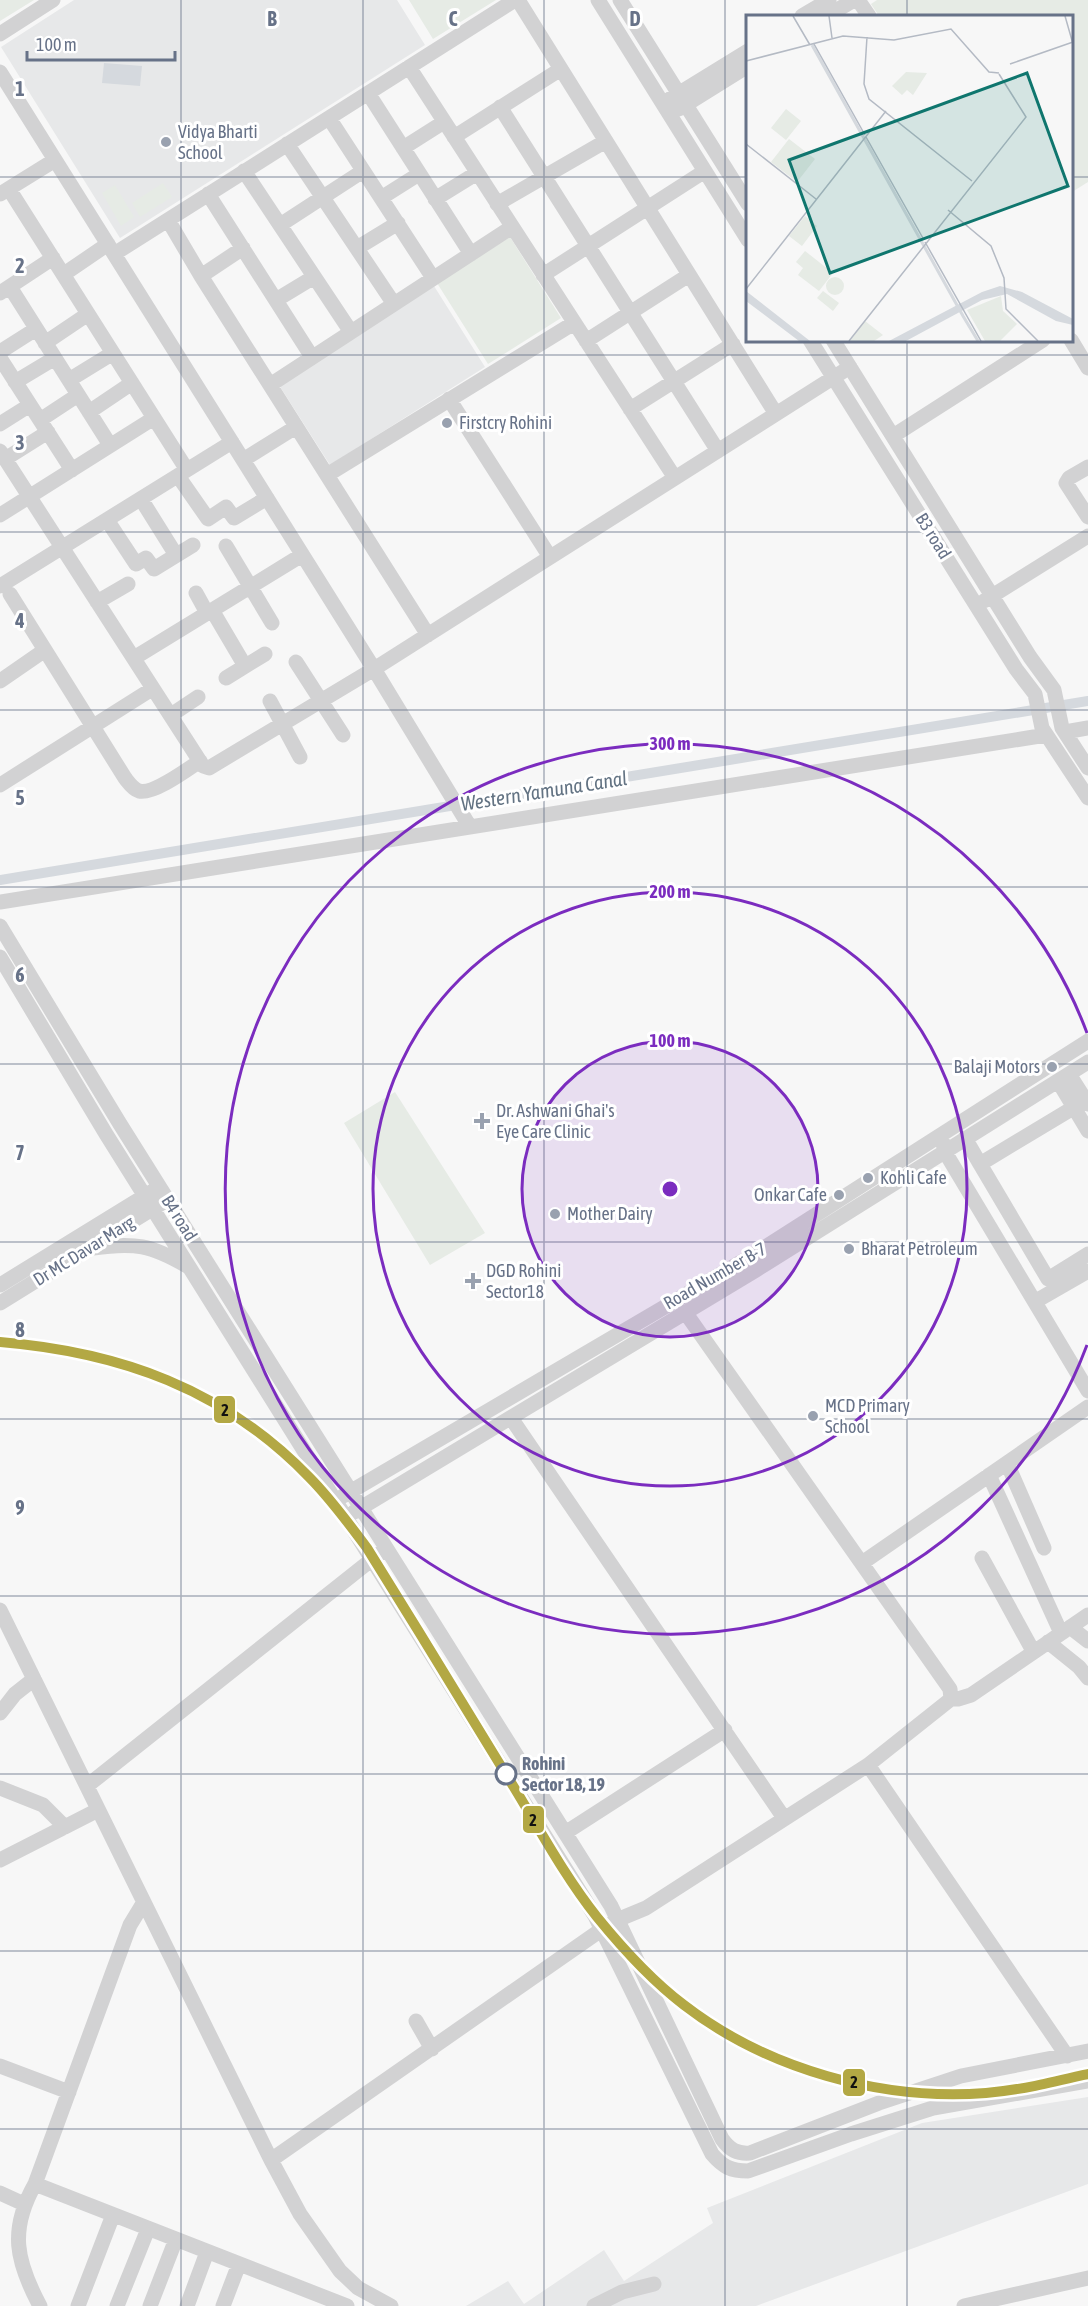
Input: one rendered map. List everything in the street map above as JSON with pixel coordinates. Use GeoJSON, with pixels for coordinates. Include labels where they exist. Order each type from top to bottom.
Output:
{"type":"FeatureCollection","features":[{"type":"Feature","properties":{"kind":"street"},"geometry":{"type":"LineString","coordinates":[[0,34],[53,0]]}},
{"type":"Feature","properties":{"kind":"street"},"geometry":{"type":"LineString","coordinates":[[64,274],[168,220],[516,0],[776,414]]}},
{"type":"Feature","properties":{"kind":"street"},"geometry":{"type":"LineString","coordinates":[[598,0],[746,238]]}},
{"type":"Feature","properties":{"kind":"street"},"geometry":{"type":"LineString","coordinates":[[620,0],[746,202]]}},
{"type":"Feature","properties":{"kind":"street"},"geometry":{"type":"LineString","coordinates":[[804,15],[829,0]]}},
{"type":"Feature","properties":{"kind":"street"},"geometry":{"type":"LineString","coordinates":[[830,15],[856,0],[868,15]]}},
{"type":"Feature","properties":{"kind":"street"},"geometry":{"type":"LineString","coordinates":[[666,109],[746,52]]}},
{"type":"Feature","properties":{"kind":"street"},"geometry":{"type":"LineString","coordinates":[[408,67],[675,478]]}},
{"type":"Feature","properties":{"kind":"street"},"geometry":{"type":"LineString","coordinates":[[682,99],[746,67]]}},
{"type":"Feature","properties":{"kind":"street"},"geometry":{"type":"LineString","coordinates":[[454,137],[561,69]]}},
{"type":"Feature","properties":{"kind":"street"},"geometry":{"type":"LineString","coordinates":[[0,72],[468,822]]}},
{"type":"Feature","properties":{"kind":"street"},"geometry":{"type":"LineString","coordinates":[[368,93],[471,254]]}},
{"type":"Feature","properties":{"kind":"street"},"geometry":{"type":"LineString","coordinates":[[500,107],[718,451]]}},
{"type":"Feature","properties":{"kind":"street"},"geometry":{"type":"LineString","coordinates":[[329,118],[433,278]]}},
{"type":"Feature","properties":{"kind":"street"},"geometry":{"type":"LineString","coordinates":[[403,148],[444,122]]}},
{"type":"Feature","properties":{"kind":"street"},"geometry":{"type":"LineString","coordinates":[[497,204],[606,141]]}},
{"type":"Feature","properties":{"kind":"street"},"geometry":{"type":"LineString","coordinates":[[287,144],[394,304]]}},
{"type":"Feature","properties":{"kind":"street"},"geometry":{"type":"LineString","coordinates":[[55,160],[4,191],[64,274],[154,418],[208,519],[226,507],[234,518],[267,498]]}},
{"type":"Feature","properties":{"kind":"street"},"geometry":{"type":"LineString","coordinates":[[244,171],[351,332]]}},
{"type":"Feature","properties":{"kind":"street"},"geometry":{"type":"LineString","coordinates":[[280,225],[363,171]]}},
{"type":"Feature","properties":{"kind":"street"},"geometry":{"type":"LineString","coordinates":[[543,275],[705,171]]}},
{"type":"Feature","properties":{"kind":"street"},"geometry":{"type":"LineString","coordinates":[[435,199],[477,172]]}},
{"type":"Feature","properties":{"kind":"street"},"geometry":{"type":"LineString","coordinates":[[381,198],[419,174]]}},
{"type":"Feature","properties":{"kind":"street"},"geometry":{"type":"LineString","coordinates":[[208,194],[312,357]]}},
{"type":"Feature","properties":{"kind":"street"},"geometry":{"type":"LineString","coordinates":[[168,220],[428,635]]}},
{"type":"Feature","properties":{"kind":"street"},"geometry":{"type":"LineString","coordinates":[[357,248],[398,223]]}},
{"type":"Feature","properties":{"kind":"street"},"geometry":{"type":"LineString","coordinates":[[270,385],[512,227]]}},
{"type":"Feature","properties":{"kind":"street"},"geometry":{"type":"LineString","coordinates":[[201,276],[243,249]]}},
{"type":"Feature","properties":{"kind":"street"},"geometry":{"type":"LineString","coordinates":[[53,258],[5,290],[36,328],[110,445]]}},
{"type":"Feature","properties":{"kind":"street"},"geometry":{"type":"LineString","coordinates":[[586,342],[689,275]]}},
{"type":"Feature","properties":{"kind":"street"},"geometry":{"type":"LineString","coordinates":[[276,300],[314,277]]}},
{"type":"Feature","properties":{"kind":"street"},"geometry":{"type":"LineString","coordinates":[[45,343],[88,314]]}},
{"type":"Feature","properties":{"kind":"street"},"geometry":{"type":"LineString","coordinates":[[327,475],[574,323]]}},
{"type":"Feature","properties":{"kind":"street"},"geometry":{"type":"LineString","coordinates":[[36,328],[1,360],[72,470]]}},
{"type":"Feature","properties":{"kind":"street","name":"B3 road"},"geometry":{"type":"LineString","coordinates":[[811,342],[1016,669],[1035,694],[1044,731]]}},
{"type":"Feature","properties":{"kind":"street","name":"B3 road"},"geometry":{"type":"LineString","coordinates":[[834,342],[1030,657],[1054,690],[1064,730]]}},
{"type":"Feature","properties":{"kind":"street"},"geometry":{"type":"LineString","coordinates":[[893,436],[1040,342]]}},
{"type":"Feature","properties":{"kind":"street"},"geometry":{"type":"LineString","coordinates":[[1072,342],[1088,369]]}},
{"type":"Feature","properties":{"kind":"street"},"geometry":{"type":"LineString","coordinates":[[630,409],[733,344]]}},
{"type":"Feature","properties":{"kind":"street"},"geometry":{"type":"LineString","coordinates":[[69,380],[113,353]]}},
{"type":"Feature","properties":{"kind":"street"},"geometry":{"type":"LineString","coordinates":[[15,382],[55,358]]}},
{"type":"Feature","properties":{"kind":"street"},"geometry":{"type":"LineString","coordinates":[[78,395],[44,426],[2,455],[152,689],[203,766],[209,768],[374,669],[850,367]]}},
{"type":"Feature","properties":{"kind":"street"},"geometry":{"type":"LineString","coordinates":[[89,412],[132,383]]}},
{"type":"Feature","properties":{"kind":"street"},"geometry":{"type":"LineString","coordinates":[[449,399],[550,557]]}},
{"type":"Feature","properties":{"kind":"street"},"geometry":{"type":"LineString","coordinates":[[0,424],[30,405]]}},
{"type":"Feature","properties":{"kind":"street"},"geometry":{"type":"LineString","coordinates":[[0,515],[154,418]]}},
{"type":"Feature","properties":{"kind":"street"},"geometry":{"type":"LineString","coordinates":[[243,460],[296,427]]}},
{"type":"Feature","properties":{"kind":"street"},"geometry":{"type":"LineString","coordinates":[[200,761],[155,789],[143,792],[135,789],[125,778],[3,586],[232,442]]}},
{"type":"Feature","properties":{"kind":"street"},"geometry":{"type":"LineString","coordinates":[[1088,467],[1069,478],[1066,483],[1088,517]]}},
{"type":"Feature","properties":{"kind":"street"},"geometry":{"type":"LineString","coordinates":[[141,499],[176,555]]}},
{"type":"Feature","properties":{"kind":"street"},"geometry":{"type":"LineString","coordinates":[[107,520],[136,564],[146,558],[154,569],[193,544]]}},
{"type":"Feature","properties":{"kind":"street"},"geometry":{"type":"LineString","coordinates":[[976,606],[1088,536]]}},
{"type":"Feature","properties":{"kind":"street"},"geometry":{"type":"LineString","coordinates":[[226,546],[272,623]]}},
{"type":"Feature","properties":{"kind":"street"},"geometry":{"type":"LineString","coordinates":[[134,658],[302,555]]}},
{"type":"Feature","properties":{"kind":"street"},"geometry":{"type":"LineString","coordinates":[[97,602],[128,584]]}},
{"type":"Feature","properties":{"kind":"street"},"geometry":{"type":"LineString","coordinates":[[196,593],[245,666]]}},
{"type":"Feature","properties":{"kind":"street"},"geometry":{"type":"LineString","coordinates":[[0,681],[45,650]]}},
{"type":"Feature","properties":{"kind":"street"},"geometry":{"type":"LineString","coordinates":[[226,678],[265,654]]}},
{"type":"Feature","properties":{"kind":"street"},"geometry":{"type":"LineString","coordinates":[[296,662],[343,735]]}},
{"type":"Feature","properties":{"kind":"street"},"geometry":{"type":"LineString","coordinates":[[0,785],[152,689]]}},
{"type":"Feature","properties":{"kind":"street"},"geometry":{"type":"LineString","coordinates":[[171,716],[198,697]]}},
{"type":"Feature","properties":{"kind":"street"},"geometry":{"type":"LineString","coordinates":[[270,701],[300,757]]}},
{"type":"Feature","properties":{"kind":"street"},"geometry":{"type":"LineString","coordinates":[[1088,728],[1064,730],[1088,768]]}},
{"type":"Feature","properties":{"kind":"street"},"geometry":{"type":"LineString","coordinates":[[0,902],[468,822],[1044,731],[1088,798]]}},
{"type":"Feature","properties":{"kind":"street","name":"B4 road"},"geometry":{"type":"LineString","coordinates":[[0,926],[164,1194],[610,1906],[722,2139],[734,2151]]}},
{"type":"Feature","properties":{"kind":"street","name":"B4 road"},"geometry":{"type":"LineString","coordinates":[[0,957],[149,1202],[595,1916],[712,2154],[724,2167]]}},
{"type":"Feature","properties":{"kind":"street","name":"Road Number B-7"},"geometry":{"type":"LineString","coordinates":[[345,1517],[685,1312],[942,1135],[1088,1041]]}},
{"type":"Feature","properties":{"kind":"street","name":"Road Number B-7"},"geometry":{"type":"LineString","coordinates":[[335,1500],[403,1459],[752,1264],[945,1152],[1088,1062]]}},
{"type":"Feature","properties":{"kind":"street"},"geometry":{"type":"LineString","coordinates":[[1063,1077],[1081,1106],[1088,1131]]}},
{"type":"Feature","properties":{"kind":"street"},"geometry":{"type":"LineString","coordinates":[[980,1164],[1081,1106]]}},
{"type":"Feature","properties":{"kind":"street"},"geometry":{"type":"LineString","coordinates":[[942,1135],[945,1152],[1088,1391]]}},
{"type":"Feature","properties":{"kind":"street"},"geometry":{"type":"LineString","coordinates":[[966,1138],[1048,1279],[1088,1254]]}},
{"type":"Feature","properties":{"kind":"street","name":"Dr MC Davar Marg"},"geometry":{"type":"LineString","coordinates":[[0,1303],[88,1248],[149,1202],[164,1194]]}},
{"type":"Feature","properties":{"kind":"street"},"geometry":{"type":"LineString","coordinates":[[0,1285],[149,1202]]}},
{"type":"Feature","properties":{"kind":"street"},"geometry":{"type":"LineString","coordinates":[[994,1233],[1016,1222]]}},
{"type":"Feature","properties":{"kind":"street"},"geometry":{"type":"LineString","coordinates":[[88,1248],[124,1244],[142,1245],[169,1255],[190,1268]]}},
{"type":"Feature","properties":{"kind":"street"},"geometry":{"type":"LineString","coordinates":[[1036,1301],[1088,1271]]}},
{"type":"Feature","properties":{"kind":"street"},"geometry":{"type":"LineString","coordinates":[[685,1312],[950,1689],[951,1699]]}},
{"type":"Feature","properties":{"kind":"street"},"geometry":{"type":"LineString","coordinates":[[256,1374],[271,1365]]}},
{"type":"Feature","properties":{"kind":"street"},"geometry":{"type":"LineString","coordinates":[[862,1563],[1088,1407]]}},
{"type":"Feature","properties":{"kind":"street"},"geometry":{"type":"LineString","coordinates":[[511,1418],[784,1818]]}},
{"type":"Feature","properties":{"kind":"street"},"geometry":{"type":"LineString","coordinates":[[1007,1462],[1044,1548]]}},
{"type":"Feature","properties":{"kind":"street"},"geometry":{"type":"LineString","coordinates":[[989,1475],[1066,1630],[1088,1641]]}},
{"type":"Feature","properties":{"kind":"street"},"geometry":{"type":"LineString","coordinates":[[87,1786],[387,1549]]}},
{"type":"Feature","properties":{"kind":"street"},"geometry":{"type":"LineString","coordinates":[[982,1558],[1033,1651]]}},
{"type":"Feature","properties":{"kind":"street"},"geometry":{"type":"LineString","coordinates":[[0,1610],[271,2160],[300,2214],[340,2271],[358,2288],[391,2306]]}},
{"type":"Feature","properties":{"kind":"street"},"geometry":{"type":"LineString","coordinates":[[271,2160],[601,1930],[617,1920],[646,1908],[868,1765],[951,1699],[971,1695],[1088,1615]]}},
{"type":"Feature","properties":{"kind":"street"},"geometry":{"type":"LineString","coordinates":[[1048,1641],[1079,1667],[1088,1678]]}},
{"type":"Feature","properties":{"kind":"street"},"geometry":{"type":"LineString","coordinates":[[0,1713],[15,1694],[34,1679]]}},
{"type":"Feature","properties":{"kind":"street"},"geometry":{"type":"LineString","coordinates":[[565,1833],[725,1730]]}},
{"type":"Feature","properties":{"kind":"street"},"geometry":{"type":"LineString","coordinates":[[868,1765],[1067,2056]]}},
{"type":"Feature","properties":{"kind":"street"},"geometry":{"type":"LineString","coordinates":[[0,1788],[43,1805],[64,1827]]}},
{"type":"Feature","properties":{"kind":"street"},"geometry":{"type":"LineString","coordinates":[[3,1856],[98,1810]]}},
{"type":"Feature","properties":{"kind":"street"},"geometry":{"type":"LineString","coordinates":[[40,2306],[25,2274],[18,2240],[19,2219],[130,1925],[144,1902]]}},
{"type":"Feature","properties":{"kind":"street"},"geometry":{"type":"LineString","coordinates":[[416,2021],[432,2049]]}},
{"type":"Feature","properties":{"kind":"street"},"geometry":{"type":"LineString","coordinates":[[1088,2051],[961,2076],[879,2103],[750,2153],[734,2151],[724,2167],[734,2171],[748,2171],[851,2134],[933,2108],[1088,2081]]}},
{"type":"Feature","properties":{"kind":"street"},"geometry":{"type":"LineString","coordinates":[[0,2066],[69,2091]]}},
{"type":"Feature","properties":{"kind":"street"},"geometry":{"type":"LineString","coordinates":[[34,2184],[348,2306],[358,2288]]}},
{"type":"Feature","properties":{"kind":"street"},"geometry":{"type":"LineString","coordinates":[[0,2193],[24,2204]]}},
{"type":"Feature","properties":{"kind":"street"},"geometry":{"type":"LineString","coordinates":[[78,2306],[113,2215]]}},
{"type":"Feature","properties":{"kind":"street"},"geometry":{"type":"LineString","coordinates":[[117,2306],[148,2229]]}},
{"type":"Feature","properties":{"kind":"street"},"geometry":{"type":"LineString","coordinates":[[150,2306],[176,2240]]}},
{"type":"Feature","properties":{"kind":"street"},"geometry":{"type":"LineString","coordinates":[[186,2306],[207,2252]]}},
{"type":"Feature","properties":{"kind":"street"},"geometry":{"type":"LineString","coordinates":[[223,2306],[239,2264]]}},
{"type":"Feature","properties":{"kind":"street"},"geometry":{"type":"LineString","coordinates":[[964,2306],[1088,2278]]}},
{"type":"Feature","properties":{"kind":"street"},"geometry":{"type":"LineString","coordinates":[[594,2306],[622,2292],[654,2284]]}},
{"type":"Feature","properties":{"kind":"shaded area"},"geometry":{"type":"Polygon","coordinates":[[[0,0],[34,0],[0,21],[0,0]]]}},
{"type":"Feature","properties":{"kind":"shaded area","name":"Vidya Bharti School"},"geometry":{"type":"Polygon","coordinates":[[[74,0],[397,0],[425,45],[120,238],[1,47],[74,0]]]}},
{"type":"Feature","properties":{"kind":"shaded area"},"geometry":{"type":"Polygon","coordinates":[[[409,0],[496,0],[433,39],[409,0]]]}},
{"type":"Feature","properties":{"kind":"shaded area"},"geometry":{"type":"Polygon","coordinates":[[[877,0],[1088,0],[1088,182],[1073,191],[1073,15],[878,15],[871,4],[877,0]]]}},
{"type":"Feature","properties":{"kind":"shaded area"},"geometry":{"type":"Polygon","coordinates":[[[104,63],[142,66],[140,86],[102,83],[104,63]]]}},
{"type":"Feature","properties":{"kind":"shaded area"},"geometry":{"type":"Polygon","coordinates":[[[163,183],[172,197],[140,217],[132,203],[163,183]]]}},
{"type":"Feature","properties":{"kind":"shaded area"},"geometry":{"type":"Polygon","coordinates":[[[115,185],[134,217],[121,226],[102,193],[115,185]]]}},
{"type":"Feature","properties":{"kind":"shaded area"},"geometry":{"type":"Polygon","coordinates":[[[510,237],[561,318],[488,364],[437,283],[510,237]]]}},
{"type":"Feature","properties":{"kind":"shaded area"},"geometry":{"type":"Polygon","coordinates":[[[434,286],[485,367],[330,465],[279,385],[434,286]]]}},
{"type":"Feature","properties":{"kind":"shaded area"},"geometry":{"type":"Polygon","coordinates":[[[395,1092],[485,1233],[430,1265],[344,1123],[395,1092]]]}},
{"type":"Feature","properties":{"kind":"shaded area"},"geometry":{"type":"Polygon","coordinates":[[[1088,2097],[1088,2184],[756,2306],[466,2306],[508,2281],[524,2304],[604,2250],[624,2281],[713,2223],[707,2208],[922,2123],[1088,2097]]]}},
{"type":"Feature","properties":{"kind":"waterway","name":"Western Yamuna Canal"},"geometry":{"type":"LineString","coordinates":[[0,880],[1088,701]]}},
{"type":"Feature","properties":{"kind":"transit line","name":"2"},"geometry":{"type":"LineString","coordinates":[[0,1342],[87,1355],[168,1380],[206,1398],[242,1420],[276,1446],[309,1477],[367,1548],[584,1900],[617,1941],[649,1975],[684,2005],[716,2027],[751,2047],[788,2063],[866,2086],[906,2092],[986,2093],[1025,2088],[1088,2074]]}},
{"type":"Feature","properties":{"kind":"place","name":"Vidya Bharti School"},"geometry":{"type":"Point","coordinates":[166,142]}},
{"type":"Feature","properties":{"kind":"place","name":"Firstcry Rohini"},"geometry":{"type":"Point","coordinates":[447,423]}},
{"type":"Feature","properties":{"kind":"place","name":"Balaji Motors"},"geometry":{"type":"Point","coordinates":[1052,1067]}},
{"type":"Feature","properties":{"kind":"place","name":"Dr. Ashwani Ghai's Eye Care Clinic"},"geometry":{"type":"Point","coordinates":[482,1121]}},
{"type":"Feature","properties":{"kind":"place","name":"Kohli Cafe"},"geometry":{"type":"Point","coordinates":[868,1178]}},
{"type":"Feature","properties":{"kind":"place","name":"Onkar Cafe"},"geometry":{"type":"Point","coordinates":[839,1195]}},
{"type":"Feature","properties":{"kind":"place","name":"Mother Dairy"},"geometry":{"type":"Point","coordinates":[555,1214]}},
{"type":"Feature","properties":{"kind":"place","name":"Bharat Petroleum"},"geometry":{"type":"Point","coordinates":[849,1249]}},
{"type":"Feature","properties":{"kind":"place","name":"DGD Rohini Sector18"},"geometry":{"type":"Point","coordinates":[473,1281]}},
{"type":"Feature","properties":{"kind":"place","name":"MCD Primary School"},"geometry":{"type":"Point","coordinates":[813,1416]}},
{"type":"Feature","properties":{"kind":"place","name":"Rohini Sector 18, 19"},"geometry":{"type":"Point","coordinates":[506,1774]}}]}
